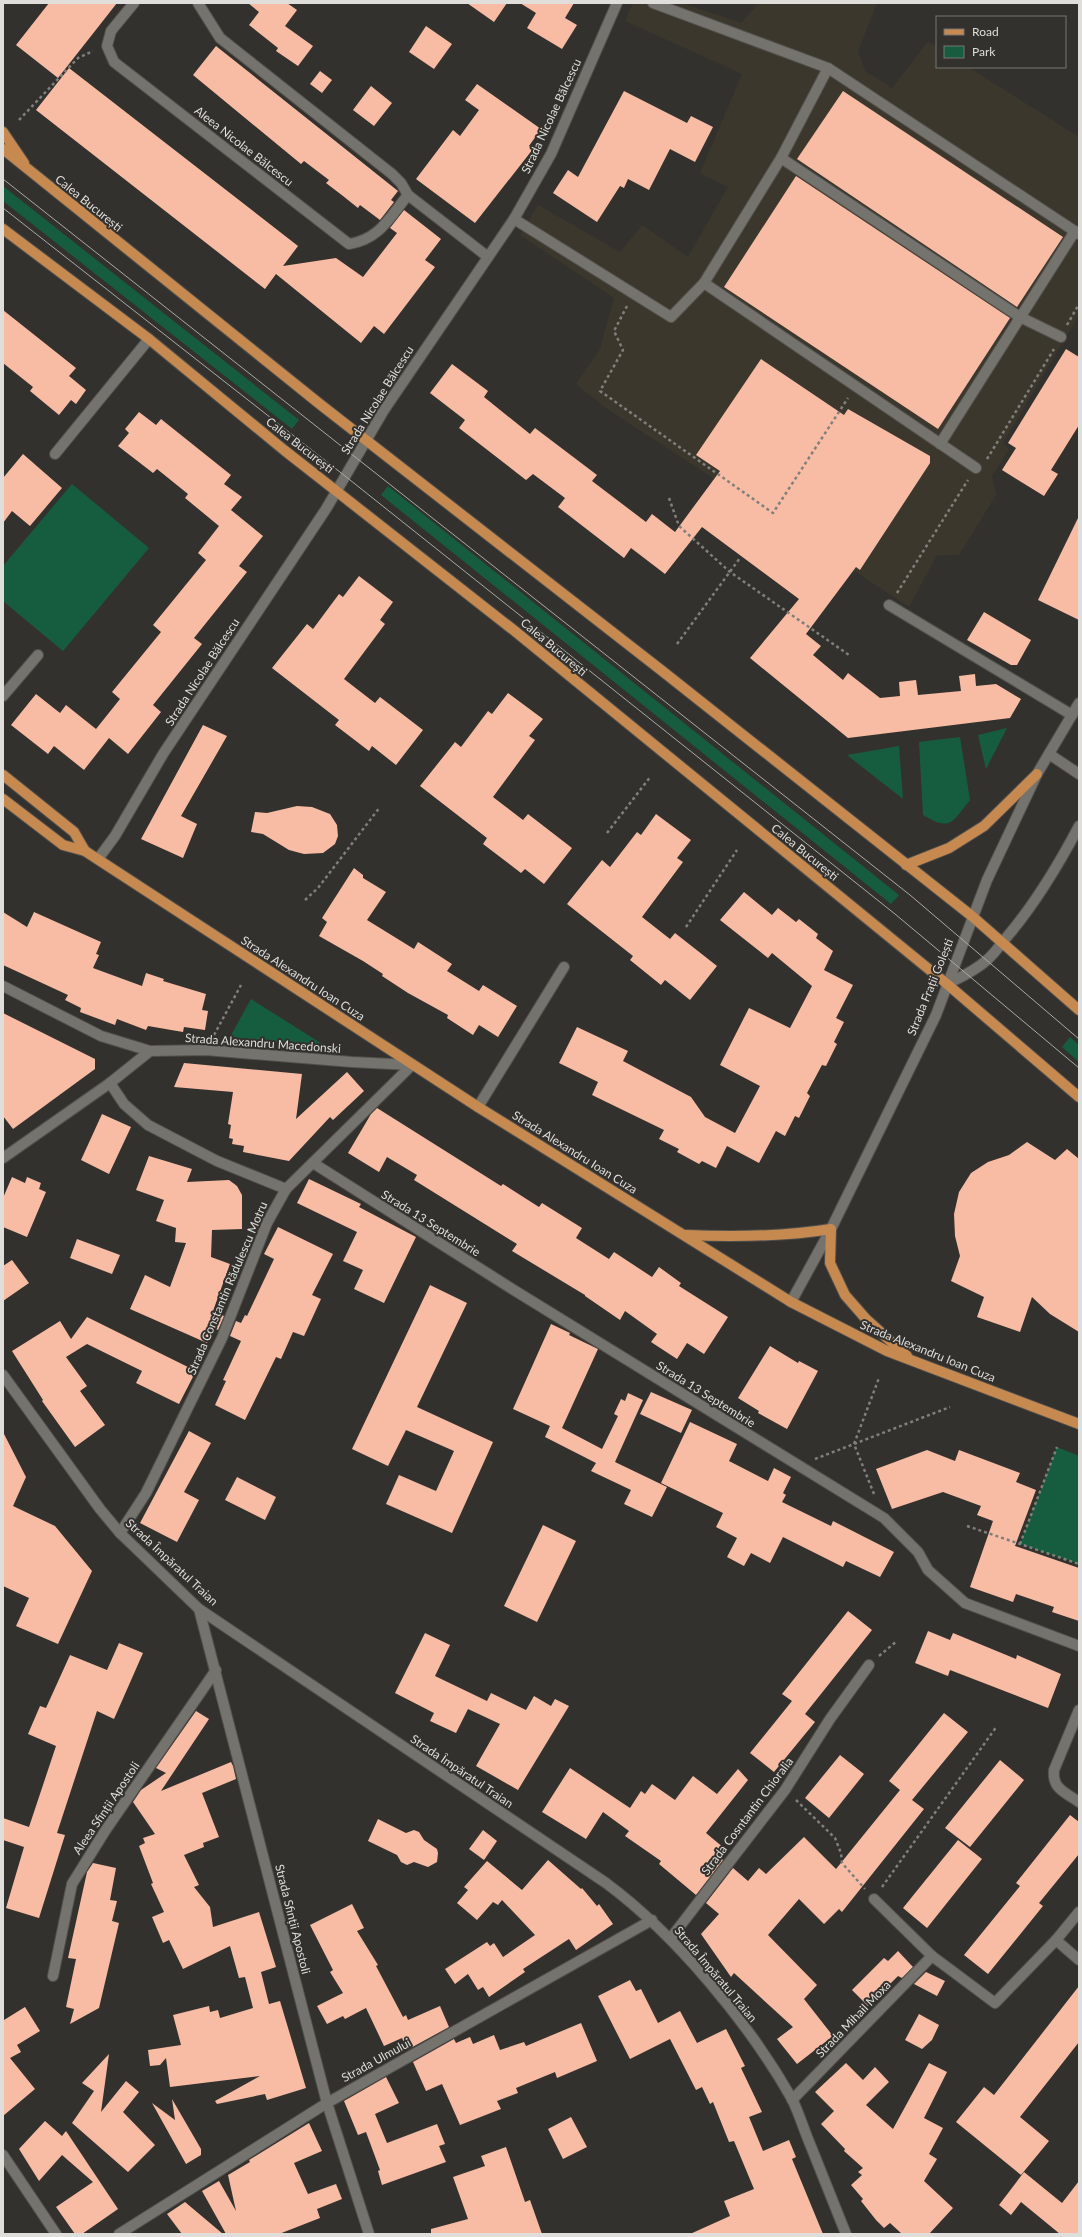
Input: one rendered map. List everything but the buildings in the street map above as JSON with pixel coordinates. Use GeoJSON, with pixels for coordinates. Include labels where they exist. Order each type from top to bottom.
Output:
{"type":"FeatureCollection","features":[{"type":"Feature","properties":{"kind":"main road"},"geometry":{"type":"LineString","coordinates":[[3,132],[32,174]]}},
{"type":"Feature","properties":{"kind":"main road","name":"Calea București"},"geometry":{"type":"LineString","coordinates":[[3,149],[32,174],[366,439],[655,665],[973,917],[1079,1010]]}},
{"type":"Feature","properties":{"kind":"main road","name":"Calea București"},"geometry":{"type":"LineString","coordinates":[[3,229],[149,339],[336,490],[516,632],[948,984],[1079,1097]]}},
{"type":"Feature","properties":{"kind":"main road"},"geometry":{"type":"LineString","coordinates":[[906,865],[949,848],[984,826],[1037,774]]}},
{"type":"Feature","properties":{"kind":"main road","name":"Strada Alexandru Ioan Cuza"},"geometry":{"type":"LineString","coordinates":[[3,775],[74,832],[85,851]]}},
{"type":"Feature","properties":{"kind":"main road","name":"Strada Alexandru Ioan Cuza"},"geometry":{"type":"LineString","coordinates":[[3,799],[63,845],[85,851],[98,859],[412,1065],[791,1302],[857,1337],[911,1360],[1079,1424]]}},
{"type":"Feature","properties":{"kind":"main road"},"geometry":{"type":"LineString","coordinates":[[686,1235],[749,1237],[793,1235],[831,1229],[830,1263],[845,1295],[866,1319],[911,1360]]}},
{"type":"Feature","properties":{"kind":"street"},"geometry":{"type":"LineString","coordinates":[[107,46],[111,31],[134,3]]}},
{"type":"Feature","properties":{"kind":"street"},"geometry":{"type":"LineString","coordinates":[[198,3],[220,38],[392,174],[401,183],[408,195],[488,257]]}},
{"type":"Feature","properties":{"kind":"street","name":"Strada Nicolae Bălcescu"},"geometry":{"type":"LineString","coordinates":[[98,859],[115,836],[167,748],[336,490],[366,439],[436,330],[514,219],[551,154],[617,3]]}},
{"type":"Feature","properties":{"kind":"street"},"geometry":{"type":"LineString","coordinates":[[653,3],[828,68],[1077,232],[940,444]]}},
{"type":"Feature","properties":{"kind":"street","name":"Aleea Nicolae Bălcescu"},"geometry":{"type":"LineString","coordinates":[[107,46],[114,62],[349,244],[363,242],[375,236],[408,195]]}},
{"type":"Feature","properties":{"kind":"street"},"geometry":{"type":"LineString","coordinates":[[514,219],[671,317],[704,283],[781,158],[828,68]]}},
{"type":"Feature","properties":{"kind":"street"},"geometry":{"type":"LineString","coordinates":[[781,158],[1020,318],[1061,337]]}},
{"type":"Feature","properties":{"kind":"street"},"geometry":{"type":"LineString","coordinates":[[704,283],[976,468]]}},
{"type":"Feature","properties":{"kind":"street"},"geometry":{"type":"LineString","coordinates":[[55,454],[149,339]]}},
{"type":"Feature","properties":{"kind":"street"},"geometry":{"type":"LineString","coordinates":[[889,605],[1072,715]]}},
{"type":"Feature","properties":{"kind":"street"},"geometry":{"type":"LineString","coordinates":[[3,696],[38,655]]}},
{"type":"Feature","properties":{"kind":"street","name":"Strada Frații Golești"},"geometry":{"type":"LineString","coordinates":[[791,1302],[831,1229],[936,1015],[987,880],[1037,774],[1079,703]]}},
{"type":"Feature","properties":{"kind":"street"},"geometry":{"type":"LineString","coordinates":[[1049,754],[1079,774]]}},
{"type":"Feature","properties":{"kind":"street"},"geometry":{"type":"LineString","coordinates":[[948,984],[967,974],[987,960],[1003,942],[1027,913],[1056,871],[1079,826]]}},
{"type":"Feature","properties":{"kind":"street"},"geometry":{"type":"LineString","coordinates":[[478,1107],[564,967]]}},
{"type":"Feature","properties":{"kind":"street"},"geometry":{"type":"LineString","coordinates":[[3,986],[101,1036],[150,1052]]}},
{"type":"Feature","properties":{"kind":"street","name":"Strada Alexandru Macedonski"},"geometry":{"type":"LineString","coordinates":[[150,1052],[206,1050],[352,1062],[412,1065]]}},
{"type":"Feature","properties":{"kind":"street"},"geometry":{"type":"LineString","coordinates":[[3,1158],[110,1083],[150,1052]]}},
{"type":"Feature","properties":{"kind":"street","name":"Strada Constantin Rădulescu Motru"},"geometry":{"type":"LineString","coordinates":[[120,1532],[146,1493],[222,1338],[267,1223],[286,1188],[412,1065]]}},
{"type":"Feature","properties":{"kind":"street"},"geometry":{"type":"LineString","coordinates":[[110,1083],[124,1104],[148,1124],[217,1160],[286,1188]]}},
{"type":"Feature","properties":{"kind":"street","name":"Strada 13 Septembrie"},"geometry":{"type":"LineString","coordinates":[[313,1163],[517,1292],[884,1518],[918,1552],[928,1570],[943,1585],[965,1603],[1079,1646]]}},
{"type":"Feature","properties":{"kind":"street","name":"Strada Împăratul Traian"},"geometry":{"type":"LineString","coordinates":[[3,1375],[100,1509],[120,1532],[199,1609],[606,1883],[633,1902],[652,1920],[716,1991],[755,2041],[792,2100],[846,2234]]}},
{"type":"Feature","properties":{"kind":"street","name":"Strada Sfinții Apostoli"},"geometry":{"type":"LineString","coordinates":[[199,1609],[327,2103],[369,2234]]}},
{"type":"Feature","properties":{"kind":"street","name":"Strada Cosntantin Chioralia"},"geometry":{"type":"LineString","coordinates":[[670,1939],[785,1790],[830,1719],[869,1665]]}},
{"type":"Feature","properties":{"kind":"street","name":"Aleea Sfinții Apostoli"},"geometry":{"type":"LineString","coordinates":[[53,1976],[72,1884],[105,1831],[216,1670]]}},
{"type":"Feature","properties":{"kind":"street"},"geometry":{"type":"LineString","coordinates":[[1079,1710],[1054,1770],[1053,1780],[1057,1788],[1079,1802]]}},
{"type":"Feature","properties":{"kind":"street"},"geometry":{"type":"LineString","coordinates":[[874,1900],[932,1956],[995,2003],[1056,1940],[1079,1912]]}},
{"type":"Feature","properties":{"kind":"street","name":"Strada Ulmului"},"geometry":{"type":"LineString","coordinates":[[119,2234],[327,2103],[652,1920]]}},
{"type":"Feature","properties":{"kind":"street"},"geometry":{"type":"LineString","coordinates":[[1056,1940],[1079,1960]]}},
{"type":"Feature","properties":{"kind":"street","name":"Strada Mihail Moxa"},"geometry":{"type":"LineString","coordinates":[[792,2100],[932,1956]]}},
{"type":"Feature","properties":{"kind":"street"},"geometry":{"type":"LineString","coordinates":[[3,2155],[56,2234]]}},
{"type":"Feature","properties":{"kind":"path"},"geometry":{"type":"LineString","coordinates":[[19,120],[78,58],[107,46]]}},
{"type":"Feature","properties":{"kind":"path"},"geometry":{"type":"LineString","coordinates":[[634,294],[614,331],[623,350],[600,391],[773,513],[856,386]]}},
{"type":"Feature","properties":{"kind":"path"},"geometry":{"type":"LineString","coordinates":[[669,498],[679,526],[730,572],[849,655]]}},
{"type":"Feature","properties":{"kind":"path"},"geometry":{"type":"LineString","coordinates":[[677,644],[740,558]]}},
{"type":"Feature","properties":{"kind":"path"},"geometry":{"type":"LineString","coordinates":[[607,833],[651,776]]}},
{"type":"Feature","properties":{"kind":"path"},"geometry":{"type":"LineString","coordinates":[[305,900],[318,888],[380,807]]}},
{"type":"Feature","properties":{"kind":"path"},"geometry":{"type":"LineString","coordinates":[[686,927],[737,850]]}},
{"type":"Feature","properties":{"kind":"path"},"geometry":{"type":"LineString","coordinates":[[206,1050],[241,985]]}},
{"type":"Feature","properties":{"kind":"path"},"geometry":{"type":"LineString","coordinates":[[880,1378],[854,1444],[884,1518]]}},
{"type":"Feature","properties":{"kind":"path"},"geometry":{"type":"LineString","coordinates":[[798,1465],[950,1407]]}},
{"type":"Feature","properties":{"kind":"path"},"geometry":{"type":"LineString","coordinates":[[1020,1544],[1057,1447]]}},
{"type":"Feature","properties":{"kind":"path"},"geometry":{"type":"LineString","coordinates":[[967,1526],[1079,1564]]}},
{"type":"Feature","properties":{"kind":"path"},"geometry":{"type":"LineString","coordinates":[[869,1665],[897,1641]]}},
{"type":"Feature","properties":{"kind":"path"},"geometry":{"type":"LineString","coordinates":[[785,1790],[835,1838],[841,1853],[842,1863],[874,1900],[997,1726]]}},
{"type":"Feature","properties":{"kind":"shaded area"},"geometry":{"type":"Polygon","coordinates":[[[633,3],[682,3],[741,23],[759,3],[877,3],[858,51],[865,71],[892,88],[928,42],[936,46],[936,68],[970,68],[1079,137],[1079,315],[1003,443],[1009,449],[992,476],[996,495],[959,555],[937,555],[909,607],[603,406],[576,384],[600,349],[614,298],[520,235],[538,205],[620,252],[642,225],[688,257],[728,187],[700,173],[742,74],[625,21],[633,3]]]}},
{"type":"Feature","properties":{"kind":"green space"},"geometry":{"type":"Polygon","coordinates":[[[3,186],[299,420],[292,429],[3,201],[3,186]]]}},
{"type":"Feature","properties":{"kind":"green space"},"geometry":{"type":"Polygon","coordinates":[[[72,484],[149,548],[63,651],[3,601],[3,566],[72,484]]]}},
{"type":"Feature","properties":{"kind":"green space"},"geometry":{"type":"Polygon","coordinates":[[[388,486],[899,895],[891,904],[381,495],[388,486]]]}},
{"type":"Feature","properties":{"kind":"green space"},"geometry":{"type":"Polygon","coordinates":[[[1007,728],[986,769],[978,735],[1007,728]]]}},
{"type":"Feature","properties":{"kind":"green space"},"geometry":{"type":"Polygon","coordinates":[[[960,737],[970,800],[955,819],[945,824],[940,823],[923,815],[919,742],[960,737]]]}},
{"type":"Feature","properties":{"kind":"green space"},"geometry":{"type":"Polygon","coordinates":[[[899,746],[903,799],[847,755],[899,746]]]}},
{"type":"Feature","properties":{"kind":"green space"},"geometry":{"type":"Polygon","coordinates":[[[251,999],[327,1047],[230,1037],[251,999]]]}},
{"type":"Feature","properties":{"kind":"green space"},"geometry":{"type":"Polygon","coordinates":[[[1070,1037],[1079,1045],[1079,1062],[1062,1047],[1070,1037]]]}},
{"type":"Feature","properties":{"kind":"green space"},"geometry":{"type":"Polygon","coordinates":[[[1057,1447],[1079,1456],[1079,1564],[1020,1544],[1057,1447]]]}},
{"type":"Feature","properties":{"kind":"tram line"},"geometry":{"type":"LineString","coordinates":[[3,179],[910,895],[1079,1039]]}},
{"type":"Feature","properties":{"kind":"tram line"},"geometry":{"type":"LineString","coordinates":[[3,208],[345,476],[895,914],[1079,1068]]}}]}
